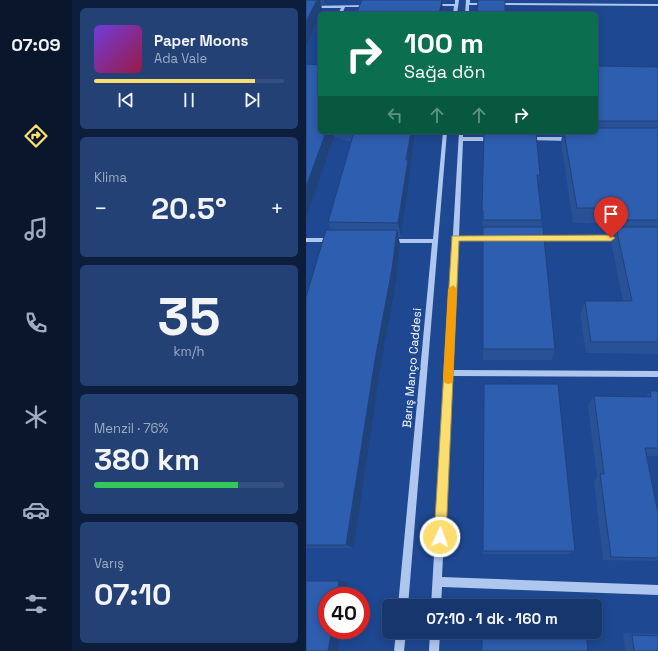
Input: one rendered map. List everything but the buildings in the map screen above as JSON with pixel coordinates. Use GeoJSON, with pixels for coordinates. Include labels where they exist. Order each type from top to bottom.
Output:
{"type":"FeatureCollection","features":[{"type":"Feature","properties":{"kind":"street"},"geometry":{"type":"LineString","coordinates":[[353,6],[356,0]]}},
{"type":"Feature","properties":{"kind":"street"},"geometry":{"type":"LineString","coordinates":[[626,0],[629,5]]}},
{"type":"Feature","properties":{"kind":"street"},"geometry":{"type":"LineString","coordinates":[[433,5],[457,2],[456,12]]}},
{"type":"Feature","properties":{"kind":"street"},"geometry":{"type":"LineString","coordinates":[[467,12],[468,2],[658,5]]}},
{"type":"Feature","properties":{"kind":"street"},"geometry":{"type":"LineString","coordinates":[[341,12],[343,6]]}},
{"type":"Feature","properties":{"kind":"street"},"geometry":{"type":"LineString","coordinates":[[306,7],[369,6]]}},
{"type":"Feature","properties":{"kind":"street","name":"Barış Manço Caddesi"},"geometry":{"type":"LineString","coordinates":[[404,599],[445,134]]}},
{"type":"Feature","properties":{"kind":"street"},"geometry":{"type":"LineString","coordinates":[[436,599],[460,135],[500,139]]}},
{"type":"Feature","properties":{"kind":"street"},"geometry":{"type":"LineString","coordinates":[[524,139],[579,139]]}},
{"type":"Feature","properties":{"kind":"street"},"geometry":{"type":"LineString","coordinates":[[455,238],[502,238]]}},
{"type":"Feature","properties":{"kind":"street"},"geometry":{"type":"LineString","coordinates":[[525,238],[627,238]]}},
{"type":"Feature","properties":{"kind":"street"},"geometry":{"type":"LineString","coordinates":[[306,240],[336,240]]}},
{"type":"Feature","properties":{"kind":"street"},"geometry":{"type":"LineString","coordinates":[[382,241],[436,241]]}},
{"type":"Feature","properties":{"kind":"street"},"geometry":{"type":"LineString","coordinates":[[448,373],[658,374]]}},
{"type":"Feature","properties":{"kind":"street"},"geometry":{"type":"LineString","coordinates":[[437,582],[658,590]]}},
{"type":"Feature","properties":{"kind":"street"},"geometry":{"type":"LineString","coordinates":[[399,651],[400,639]]}},
{"type":"Feature","properties":{"kind":"street"},"geometry":{"type":"LineString","coordinates":[[434,651],[435,639]]}},
{"type":"Feature","properties":{"kind":"slow traffic"},"geometry":{"type":"LineString","coordinates":[[448,379],[453,289]]}},
{"type":"Feature","properties":{"kind":"route"},"geometry":{"type":"LineString","coordinates":[[440,537],[455,238],[611,238]]}}]}
